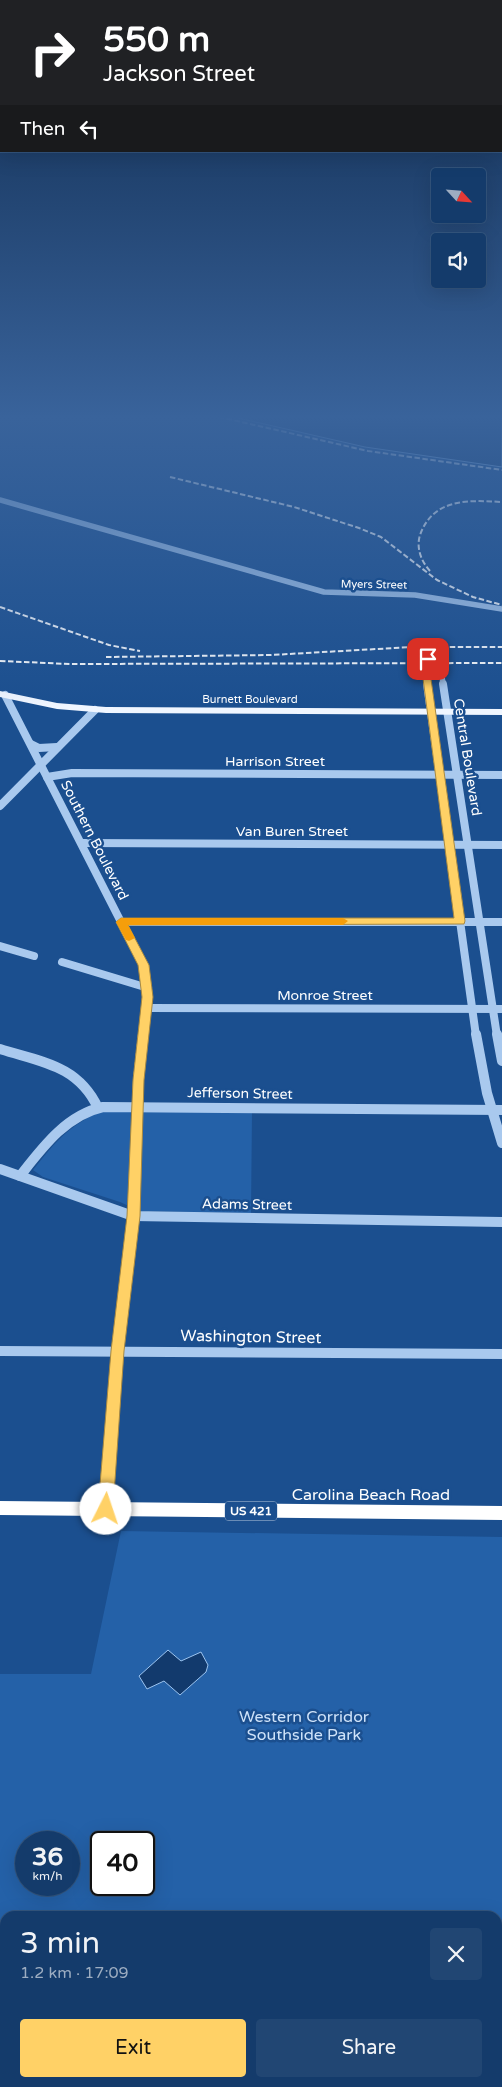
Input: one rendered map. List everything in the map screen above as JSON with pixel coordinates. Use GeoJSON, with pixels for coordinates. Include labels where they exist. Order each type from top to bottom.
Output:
{"type":"FeatureCollection","features":[{"type":"Feature","properties":{"kind":"highway","name":"Carolina Beach Road"},"geometry":{"type":"LineString","coordinates":[[0,1508],[502,1513]]}},
{"type":"Feature","properties":{"kind":"main road","name":"Burnett Boulevard"},"geometry":{"type":"LineString","coordinates":[[3,695],[56,706],[95,710],[502,712]]}},
{"type":"Feature","properties":{"kind":"street","name":"Myers Street"},"geometry":{"type":"LineString","coordinates":[[44,512],[324,592],[415,595],[502,609]]}},
{"type":"Feature","properties":{"kind":"street","name":"Central Boulevard"},"geometry":{"type":"LineString","coordinates":[[502,1061],[492,1009],[446,712],[440,657],[428,659],[425,663],[431,712],[448,844],[473,1009],[490,1110],[502,1142]]}},
{"type":"Feature","properties":{"kind":"street","name":"Southern Boulevard"},"geometry":{"type":"LineString","coordinates":[[3,695],[31,744],[143,965],[148,988],[137,1106],[133,1216],[118,1351],[106,1509]]}},
{"type":"Feature","properties":{"kind":"street"},"geometry":{"type":"LineString","coordinates":[[0,806],[95,710]]}},
{"type":"Feature","properties":{"kind":"street"},"geometry":{"type":"LineString","coordinates":[[31,744],[39,748],[58,747]]}},
{"type":"Feature","properties":{"kind":"street","name":"Harrison Street"},"geometry":{"type":"LineString","coordinates":[[47,778],[72,773],[502,775]]}},
{"type":"Feature","properties":{"kind":"street","name":"Van Buren Street"},"geometry":{"type":"LineString","coordinates":[[82,843],[502,844]]}},
{"type":"Feature","properties":{"kind":"street"},"geometry":{"type":"LineString","coordinates":[[121,922],[502,922]]}},
{"type":"Feature","properties":{"kind":"street"},"geometry":{"type":"LineString","coordinates":[[0,946],[34,956]]}},
{"type":"Feature","properties":{"kind":"street"},"geometry":{"type":"LineString","coordinates":[[62,962],[148,988]]}},
{"type":"Feature","properties":{"kind":"street","name":"Monroe Street"},"geometry":{"type":"LineString","coordinates":[[147,1008],[502,1009]]}},
{"type":"Feature","properties":{"kind":"street"},"geometry":{"type":"LineString","coordinates":[[0,1050],[61,1069],[76,1078],[90,1091],[98,1108],[76,1118],[60,1130],[20,1176]]}},
{"type":"Feature","properties":{"kind":"street","name":"Jefferson Street"},"geometry":{"type":"LineString","coordinates":[[98,1108],[137,1106],[502,1110]]}},
{"type":"Feature","properties":{"kind":"street","name":"Adams Street"},"geometry":{"type":"LineString","coordinates":[[0,1169],[133,1216],[502,1222]]}},
{"type":"Feature","properties":{"kind":"street","name":"Washington Street"},"geometry":{"type":"LineString","coordinates":[[0,1351],[502,1354]]}},
{"type":"Feature","properties":{"kind":"green space"},"geometry":{"type":"Polygon","coordinates":[[[104,1110],[252,1111],[251,1213],[140,1211],[120,1202],[43,1177],[33,1170],[49,1150],[72,1128],[104,1110]]]}},
{"type":"Feature","properties":{"kind":"green space","name":"Western Corridor Southside Park"},"geometry":{"type":"Polygon","coordinates":[[[121,1531],[502,1537],[502,1911],[0,1911],[0,1674],[91,1674],[121,1531]]]}},
{"type":"Feature","properties":{"kind":"shaded area"},"geometry":{"type":"Polygon","coordinates":[[[168,1650],[181,1661],[201,1652],[208,1665],[206,1672],[180,1695],[164,1681],[147,1689],[139,1676],[168,1650]]]}},
{"type":"Feature","properties":{"kind":"railway"},"geometry":{"type":"LineString","coordinates":[[311,512],[381,537],[437,580],[473,597],[502,605]]}},
{"type":"Feature","properties":{"kind":"railway"},"geometry":{"type":"LineString","coordinates":[[430,571],[420,554],[419,540],[426,523],[436,512]]}},
{"type":"Feature","properties":{"kind":"railway"},"geometry":{"type":"LineString","coordinates":[[0,607],[109,645],[140,651]]}},
{"type":"Feature","properties":{"kind":"railway"},"geometry":{"type":"LineString","coordinates":[[106,657],[271,655],[412,647],[502,647]]}},
{"type":"Feature","properties":{"kind":"railway"},"geometry":{"type":"LineString","coordinates":[[0,661],[70,664],[502,663]]}},
{"type":"Feature","properties":{"kind":"slow traffic"},"geometry":{"type":"LineString","coordinates":[[129,938],[121,922],[343,921]]}},
{"type":"Feature","properties":{"kind":"route"},"geometry":{"type":"LineString","coordinates":[[106,1509],[118,1351],[133,1216],[138,1080],[148,997],[143,965],[121,922],[460,921],[448,844],[425,663],[428,659]]}}]}
